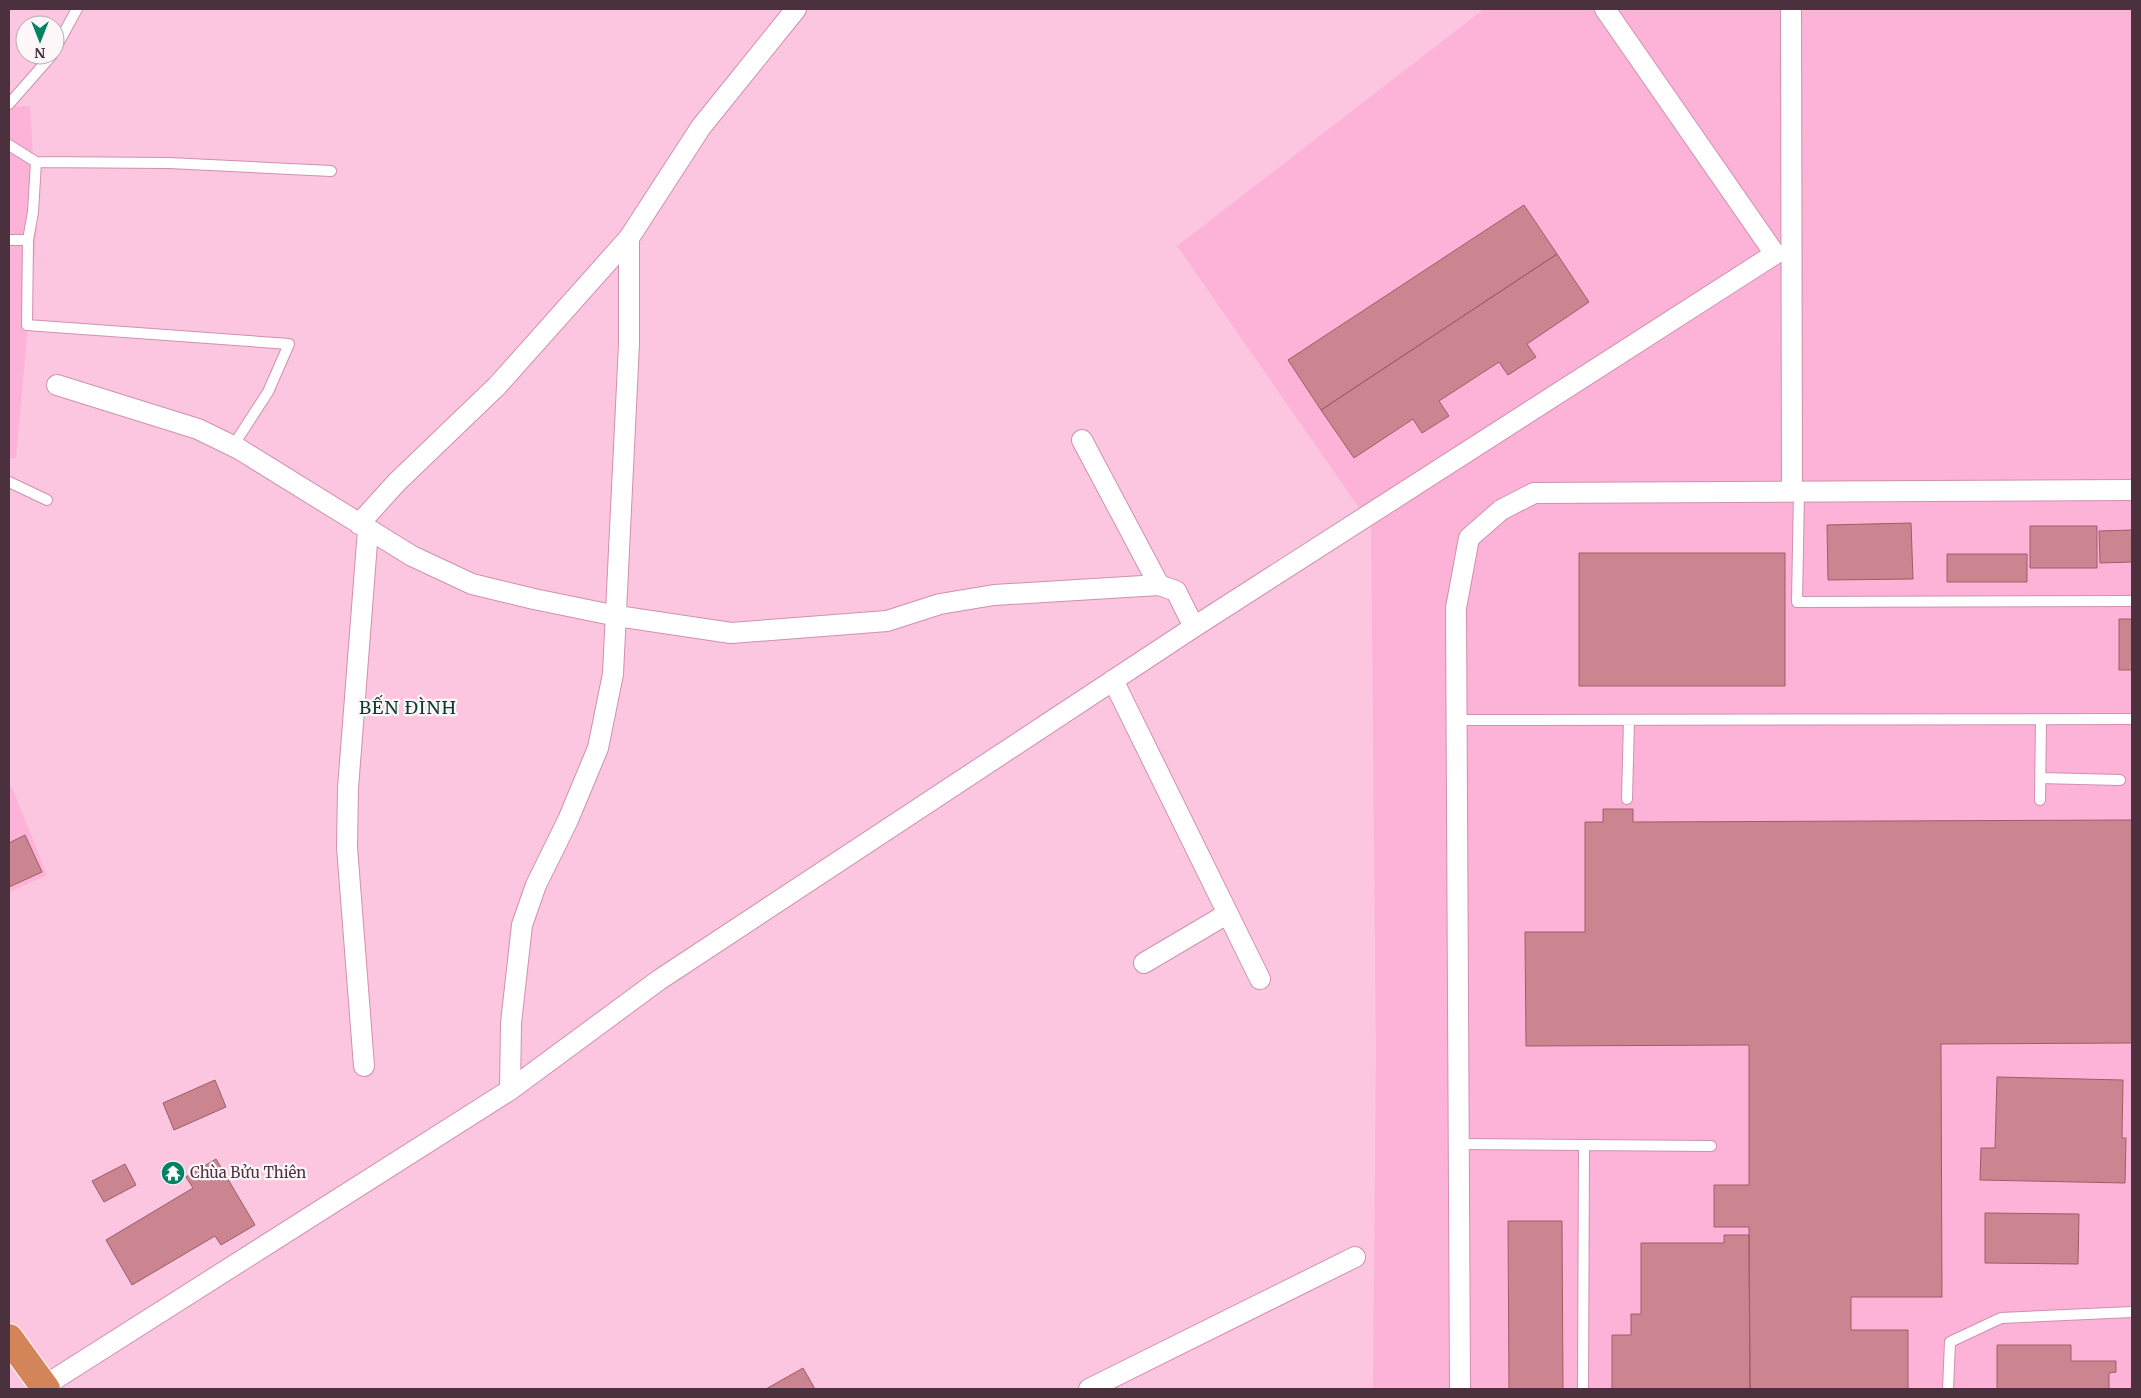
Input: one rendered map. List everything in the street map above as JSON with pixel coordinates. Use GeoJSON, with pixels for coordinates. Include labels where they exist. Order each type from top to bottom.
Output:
{"type":"FeatureCollection","features":[{"type":"Feature","properties":{"kind":"highway"},"geometry":{"type":"LineString","coordinates":[[9,1338],[45,1388]]}},
{"type":"Feature","properties":{"kind":"street"},"geometry":{"type":"LineString","coordinates":[[364,1066],[347,846],[348,788],[363,527],[397,482],[497,386],[629,238],[701,127],[796,9]]}},
{"type":"Feature","properties":{"kind":"street"},"geometry":{"type":"LineString","coordinates":[[45,1388],[510,1090],[659,980],[1113,680],[1774,254],[1605,9]]}},
{"type":"Feature","properties":{"kind":"street"},"geometry":{"type":"LineString","coordinates":[[1791,9],[1796,491]]}},
{"type":"Feature","properties":{"kind":"street"},"geometry":{"type":"LineString","coordinates":[[510,1090],[511,1023],[522,926],[536,885],[568,820],[598,748],[613,674],[629,344],[629,238]]}},
{"type":"Feature","properties":{"kind":"street"},"geometry":{"type":"LineString","coordinates":[[57,385],[198,429],[233,446],[412,556],[472,584],[534,600],[617,616],[731,633],[887,621],[940,604],[994,595],[1159,585],[1176,591],[1194,627]]}},
{"type":"Feature","properties":{"kind":"street"},"geometry":{"type":"LineString","coordinates":[[1082,440],[1159,585]]}},
{"type":"Feature","properties":{"kind":"street"},"geometry":{"type":"LineString","coordinates":[[1460,1389],[1456,608],[1470,538],[1500,510],[1534,493],[2132,490]]}},
{"type":"Feature","properties":{"kind":"street"},"geometry":{"type":"LineString","coordinates":[[1113,680],[1260,979]]}},
{"type":"Feature","properties":{"kind":"street"},"geometry":{"type":"LineString","coordinates":[[1144,964],[1228,914]]}},
{"type":"Feature","properties":{"kind":"street"},"geometry":{"type":"LineString","coordinates":[[1089,1389],[1355,1257]]}},
{"type":"Feature","properties":{"kind":"lane"},"geometry":{"type":"LineString","coordinates":[[65,31],[77,9]]}},
{"type":"Feature","properties":{"kind":"lane"},"geometry":{"type":"LineString","coordinates":[[9,104],[43,65]]}},
{"type":"Feature","properties":{"kind":"lane"},"geometry":{"type":"LineString","coordinates":[[9,145],[36,162],[169,163],[331,171]]}},
{"type":"Feature","properties":{"kind":"lane"},"geometry":{"type":"LineString","coordinates":[[36,162],[33,212],[28,240],[27,325],[289,344],[268,392],[233,446]]}},
{"type":"Feature","properties":{"kind":"lane"},"geometry":{"type":"LineString","coordinates":[[9,240],[28,240]]}},
{"type":"Feature","properties":{"kind":"lane"},"geometry":{"type":"LineString","coordinates":[[9,482],[47,500]]}},
{"type":"Feature","properties":{"kind":"lane"},"geometry":{"type":"LineString","coordinates":[[1796,491],[1797,602],[2132,601]]}},
{"type":"Feature","properties":{"kind":"lane"},"geometry":{"type":"LineString","coordinates":[[2040,800],[2041,719]]}},
{"type":"Feature","properties":{"kind":"lane"},"geometry":{"type":"LineString","coordinates":[[1457,720],[2132,719]]}},
{"type":"Feature","properties":{"kind":"lane"},"geometry":{"type":"LineString","coordinates":[[1627,799],[1629,720]]}},
{"type":"Feature","properties":{"kind":"lane"},"geometry":{"type":"LineString","coordinates":[[2040,778],[2120,780]]}},
{"type":"Feature","properties":{"kind":"lane"},"geometry":{"type":"LineString","coordinates":[[1459,1144],[1711,1146]]}},
{"type":"Feature","properties":{"kind":"lane"},"geometry":{"type":"LineString","coordinates":[[1583,1389],[1584,1145]]}},
{"type":"Feature","properties":{"kind":"lane"},"geometry":{"type":"LineString","coordinates":[[1948,1389],[1950,1342],[2001,1318],[2132,1312]]}},
{"type":"Feature","properties":{"kind":"shaded area"},"geometry":{"type":"Polygon","coordinates":[[[1484,9],[2132,9],[2132,1389],[1373,1389],[1376,1053],[1371,525],[1177,246],[1484,9]]]}},
{"type":"Feature","properties":{"kind":"shaded area"},"geometry":{"type":"Polygon","coordinates":[[[30,106],[37,227],[16,458],[9,459],[9,107],[30,106]]]}},
{"type":"Feature","properties":{"kind":"shaded area"},"geometry":{"type":"Polygon","coordinates":[[[9,787],[12,787],[47,875],[9,892],[9,787]]]}},
{"type":"Feature","properties":{"kind":"building"},"geometry":{"type":"Polygon","coordinates":[[[1524,205],[1557,254],[1321,410],[1288,360],[1524,205]]]}},
{"type":"Feature","properties":{"kind":"building"},"geometry":{"type":"Polygon","coordinates":[[[1557,254],[1589,302],[1527,344],[1536,357],[1508,375],[1499,362],[1439,401],[1449,416],[1422,433],[1413,419],[1354,458],[1321,410],[1557,254]]]}},
{"type":"Feature","properties":{"kind":"building"},"geometry":{"type":"Polygon","coordinates":[[[1911,523],[1913,579],[1828,580],[1827,525],[1911,523]]]}},
{"type":"Feature","properties":{"kind":"building"},"geometry":{"type":"Polygon","coordinates":[[[2030,526],[2097,526],[2097,568],[2030,568],[2030,526]]]}},
{"type":"Feature","properties":{"kind":"building"},"geometry":{"type":"Polygon","coordinates":[[[2132,530],[2132,562],[2100,563],[2099,531],[2132,530]]]}},
{"type":"Feature","properties":{"kind":"building"},"geometry":{"type":"Polygon","coordinates":[[[1579,553],[1785,553],[1785,686],[1579,686],[1579,553]]]}},
{"type":"Feature","properties":{"kind":"building"},"geometry":{"type":"Polygon","coordinates":[[[1947,554],[2027,554],[2027,582],[1947,582],[1947,554]]]}},
{"type":"Feature","properties":{"kind":"building"},"geometry":{"type":"Polygon","coordinates":[[[2119,619],[2132,619],[2132,670],[2119,670],[2119,619]]]}},
{"type":"Feature","properties":{"kind":"building"},"geometry":{"type":"Polygon","coordinates":[[[1603,809],[1633,809],[1633,822],[2132,820],[2132,1043],[1941,1044],[1942,1297],[1851,1297],[1851,1330],[1908,1330],[1908,1389],[1750,1389],[1749,1227],[1714,1227],[1714,1185],[1749,1185],[1749,1045],[1526,1046],[1525,932],[1585,932],[1585,822],[1603,822],[1603,809]]]}},
{"type":"Feature","properties":{"kind":"building"},"geometry":{"type":"Polygon","coordinates":[[[25,835],[42,872],[9,887],[9,843],[25,835]]]}},
{"type":"Feature","properties":{"kind":"building"},"geometry":{"type":"Polygon","coordinates":[[[1997,1077],[2123,1080],[2122,1138],[2126,1138],[2125,1183],[1980,1180],[1981,1148],[1995,1148],[1997,1077]]]}},
{"type":"Feature","properties":{"kind":"building"},"geometry":{"type":"Polygon","coordinates":[[[215,1080],[226,1107],[174,1130],[163,1103],[215,1080]]]}},
{"type":"Feature","properties":{"kind":"building"},"geometry":{"type":"Polygon","coordinates":[[[216,1159],[255,1225],[221,1245],[215,1236],[132,1285],[106,1240],[193,1188],[186,1177],[216,1159]]]}},
{"type":"Feature","properties":{"kind":"building"},"geometry":{"type":"Polygon","coordinates":[[[125,1164],[136,1185],[104,1202],[92,1181],[125,1164]]]}},
{"type":"Feature","properties":{"kind":"building"},"geometry":{"type":"Polygon","coordinates":[[[1985,1213],[2079,1214],[2078,1264],[1985,1263],[1985,1213]]]}},
{"type":"Feature","properties":{"kind":"building"},"geometry":{"type":"Polygon","coordinates":[[[1508,1221],[1562,1221],[1563,1389],[1509,1389],[1508,1221]]]}},
{"type":"Feature","properties":{"kind":"building"},"geometry":{"type":"Polygon","coordinates":[[[1724,1235],[1749,1235],[1750,1389],[1612,1389],[1612,1335],[1631,1335],[1631,1314],[1641,1314],[1641,1243],[1724,1243],[1724,1235]]]}},
{"type":"Feature","properties":{"kind":"building"},"geometry":{"type":"Polygon","coordinates":[[[1997,1345],[2071,1345],[2071,1361],[2116,1361],[2116,1372],[2109,1373],[2109,1389],[1997,1389],[1997,1345]]]}},
{"type":"Feature","properties":{"kind":"building"},"geometry":{"type":"Polygon","coordinates":[[[803,1368],[815,1389],[766,1389],[803,1368]]]}},
{"type":"Feature","properties":{"kind":"place","name":"Chùa Bửu Thiên"},"geometry":{"type":"Point","coordinates":[173,1173]}},
{"type":"Feature","properties":{"kind":"district","name":"BẾN ĐÌNH"},"geometry":{"type":"Point","coordinates":[408,708]}}]}
